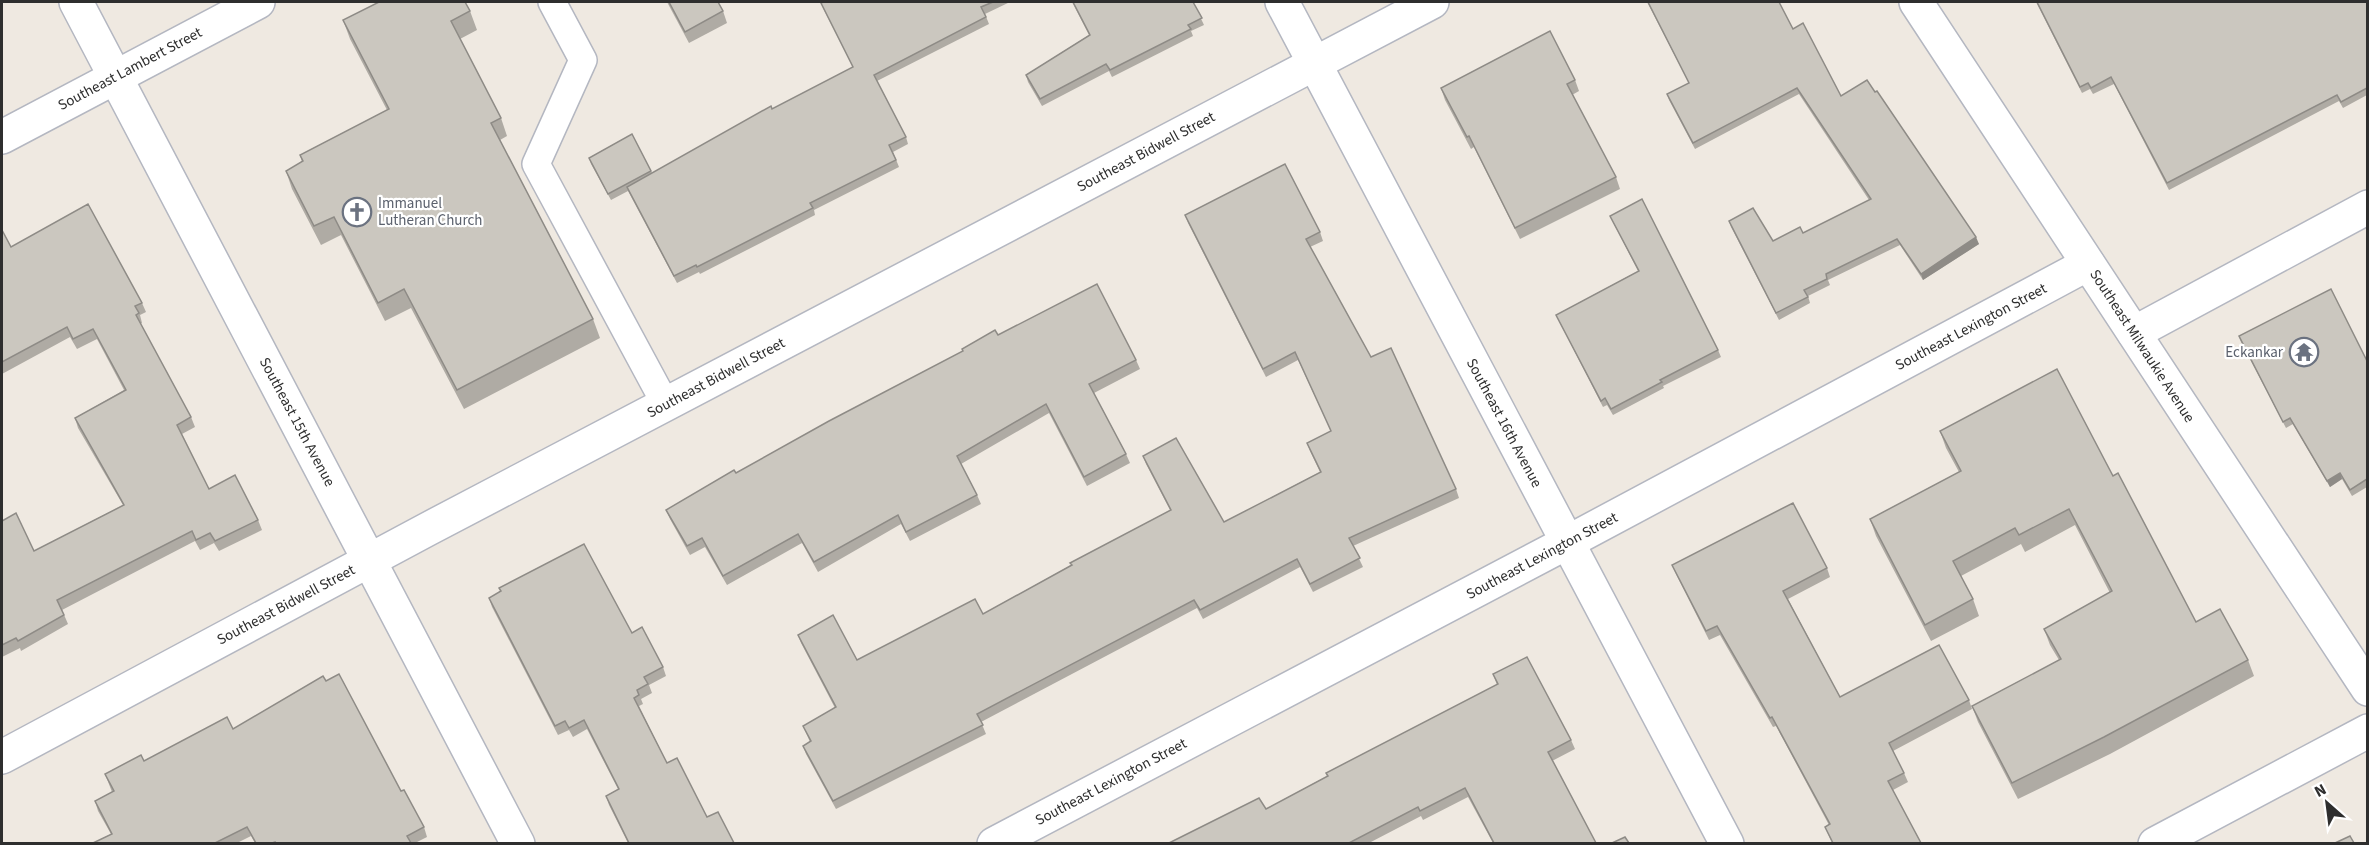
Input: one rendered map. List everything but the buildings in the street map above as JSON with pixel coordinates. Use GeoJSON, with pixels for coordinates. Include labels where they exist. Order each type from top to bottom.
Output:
{"type":"FeatureCollection","features":[{"type":"Feature","properties":{"kind":"street","name":"Southeast 15th Avenue"},"geometry":{"type":"LineString","coordinates":[[76,2],[518,843]]}},
{"type":"Feature","properties":{"kind":"street","name":"Southeast Lambert Street"},"geometry":{"type":"LineString","coordinates":[[2,137],[258,2]]}},
{"type":"Feature","properties":{"kind":"street","name":"Southeast 16th Avenue"},"geometry":{"type":"LineString","coordinates":[[1282,2],[1727,843]]}},
{"type":"Feature","properties":{"kind":"street","name":"Southeast Bidwell Street"},"geometry":{"type":"LineString","coordinates":[[2,757],[370,560],[1432,2]]}},
{"type":"Feature","properties":{"kind":"street","name":"Southeast Milwaukie Avenue"},"geometry":{"type":"LineString","coordinates":[[1916,2],[2367,689]]}},
{"type":"Feature","properties":{"kind":"street"},"geometry":{"type":"LineString","coordinates":[[2134,333],[2367,207]]}},
{"type":"Feature","properties":{"kind":"street","name":"Southeast Lexington Street"},"geometry":{"type":"LineString","coordinates":[[993,843],[1568,542],[2088,264]]}},
{"type":"Feature","properties":{"kind":"street"},"geometry":{"type":"LineString","coordinates":[[2155,843],[2367,731]]}},
{"type":"Feature","properties":{"kind":"lane"},"geometry":{"type":"LineString","coordinates":[[552,2],[584,60],[536,164],[666,405]]}},
{"type":"Feature","properties":{"kind":"place","name":"Immanuel Lutheran Church"},"geometry":{"type":"Point","coordinates":[357,212]}},
{"type":"Feature","properties":{"kind":"place","name":"Eckankar"},"geometry":{"type":"Point","coordinates":[2304,352]}}]}
